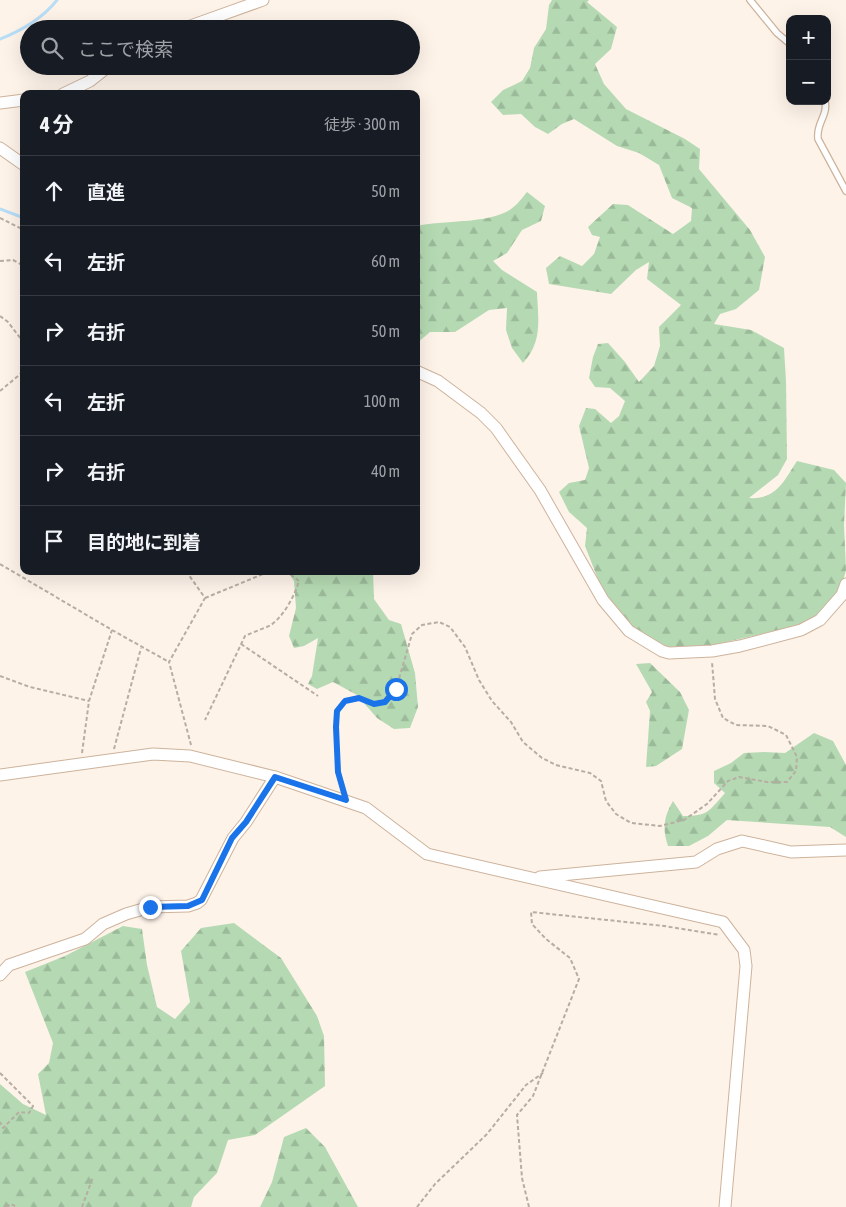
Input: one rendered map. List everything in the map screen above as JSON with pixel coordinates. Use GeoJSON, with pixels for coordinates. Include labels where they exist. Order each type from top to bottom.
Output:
{"type":"FeatureCollection","features":[{"type":"Feature","properties":{"kind":"street"},"geometry":{"type":"LineString","coordinates":[[207,20],[262,0]]}},
{"type":"Feature","properties":{"kind":"street"},"geometry":{"type":"LineString","coordinates":[[71,90],[98,75]]}},
{"type":"Feature","properties":{"kind":"street"},"geometry":{"type":"LineString","coordinates":[[0,103],[20,100]]}},
{"type":"Feature","properties":{"kind":"street"},"geometry":{"type":"LineString","coordinates":[[0,148],[20,162]]}},
{"type":"Feature","properties":{"kind":"street"},"geometry":{"type":"LineString","coordinates":[[420,373],[438,381],[481,413],[496,428],[540,490],[603,600],[630,631],[662,651],[669,653],[712,651],[740,646],[801,630],[820,620],[826,614],[842,595],[846,584]]}},
{"type":"Feature","properties":{"kind":"street"},"geometry":{"type":"LineString","coordinates":[[0,775],[153,754],[194,757],[275,777],[366,808],[427,854],[723,922],[744,950],[746,966],[725,1207]]}},
{"type":"Feature","properties":{"kind":"street"},"geometry":{"type":"LineString","coordinates":[[0,975],[9,965],[84,938],[103,924],[126,914],[150,907],[188,906],[202,900],[232,838],[246,822],[275,777]]}},
{"type":"Feature","properties":{"kind":"street"},"geometry":{"type":"LineString","coordinates":[[531,878],[696,862],[717,848],[742,841],[791,852],[846,850]]}},
{"type":"Feature","properties":{"kind":"lane"},"geometry":{"type":"LineString","coordinates":[[750,0],[777,33],[786,41]]}},
{"type":"Feature","properties":{"kind":"lane"},"geometry":{"type":"LineString","coordinates":[[826,105],[817,130],[818,139],[846,191]]}},
{"type":"Feature","properties":{"kind":"path"},"geometry":{"type":"LineString","coordinates":[[0,218],[20,228]]}},
{"type":"Feature","properties":{"kind":"path"},"geometry":{"type":"LineString","coordinates":[[0,261],[13,260],[20,264]]}},
{"type":"Feature","properties":{"kind":"path"},"geometry":{"type":"LineString","coordinates":[[0,316],[8,322],[20,338]]}},
{"type":"Feature","properties":{"kind":"path"},"geometry":{"type":"LineString","coordinates":[[0,391],[20,374]]}},
{"type":"Feature","properties":{"kind":"path"},"geometry":{"type":"LineString","coordinates":[[0,564],[169,662]]}},
{"type":"Feature","properties":{"kind":"path"},"geometry":{"type":"LineString","coordinates":[[189,575],[205,598]]}},
{"type":"Feature","properties":{"kind":"path"},"geometry":{"type":"LineString","coordinates":[[194,757],[169,662],[205,598],[261,575]]}},
{"type":"Feature","properties":{"kind":"path"},"geometry":{"type":"LineString","coordinates":[[206,720],[245,636],[272,624],[288,606],[296,592],[299,581],[291,575]]}},
{"type":"Feature","properties":{"kind":"path"},"geometry":{"type":"LineString","coordinates":[[346,800],[338,772],[337,711],[345,701],[359,698],[374,704],[385,702],[396,689],[412,634],[422,625],[438,622],[450,627],[465,647],[492,701],[511,722],[523,742],[542,758],[556,765],[590,773],[601,781],[606,801],[616,814],[631,823],[660,826],[684,820],[708,804],[728,781],[738,777],[767,782],[786,782],[796,771],[797,757],[786,735],[768,726],[736,725],[723,718],[715,698],[712,651]]}},
{"type":"Feature","properties":{"kind":"path"},"geometry":{"type":"LineString","coordinates":[[81,763],[89,701],[112,630]]}},
{"type":"Feature","properties":{"kind":"path"},"geometry":{"type":"LineString","coordinates":[[241,644],[318,696]]}},
{"type":"Feature","properties":{"kind":"path"},"geometry":{"type":"LineString","coordinates":[[113,759],[141,647]]}},
{"type":"Feature","properties":{"kind":"path"},"geometry":{"type":"LineString","coordinates":[[0,676],[30,688],[89,701]]}},
{"type":"Feature","properties":{"kind":"path"},"geometry":{"type":"LineString","coordinates":[[529,1207],[522,1178],[517,1115],[533,1096],[580,979],[570,958],[546,940],[532,924],[531,912],[664,926],[735,937]]}},
{"type":"Feature","properties":{"kind":"path"},"geometry":{"type":"LineString","coordinates":[[417,1207],[435,1184],[487,1134],[526,1085],[543,1073]]}},
{"type":"Feature","properties":{"kind":"path"},"geometry":{"type":"LineString","coordinates":[[0,1074],[33,1106],[29,1113],[19,1112],[3,1128],[0,1122]]}},
{"type":"Feature","properties":{"kind":"path"},"geometry":{"type":"LineString","coordinates":[[82,1207],[93,1177]]}},
{"type":"Feature","properties":{"kind":"path"},"geometry":{"type":"LineString","coordinates":[[6,1207],[11,1204],[17,1207]]}},
{"type":"Feature","properties":{"kind":"green space"},"geometry":{"type":"Polygon","coordinates":[[[552,0],[589,0],[587,2],[617,27],[611,49],[595,64],[604,84],[626,109],[685,139],[700,149],[699,169],[750,230],[765,257],[759,290],[736,309],[720,314],[714,324],[751,330],[784,348],[787,459],[778,475],[749,498],[766,496],[773,492],[783,482],[797,461],[834,470],[846,483],[844,525],[846,570],[840,592],[820,615],[801,625],[713,645],[665,647],[634,629],[605,597],[585,546],[587,528],[569,512],[559,492],[569,483],[585,480],[589,468],[579,426],[586,408],[595,409],[611,423],[619,416],[625,401],[610,388],[595,387],[589,378],[593,357],[598,344],[608,343],[639,382],[654,366],[660,346],[659,327],[681,305],[647,279],[649,262],[636,270],[611,294],[549,284],[546,268],[560,256],[582,266],[594,254],[600,237],[592,235],[588,227],[613,204],[628,205],[673,234],[691,221],[692,208],[672,198],[659,165],[639,153],[617,146],[574,119],[562,124],[548,134],[535,127],[521,114],[503,115],[491,102],[503,90],[522,81],[530,68],[534,48],[546,29],[549,5],[552,0]]]}},
{"type":"Feature","properties":{"kind":"green space"},"geometry":{"type":"Polygon","coordinates":[[[527,192],[545,206],[541,221],[522,230],[507,253],[493,261],[502,270],[537,292],[538,330],[534,347],[529,355],[523,363],[512,348],[506,330],[507,308],[489,310],[455,332],[430,332],[420,341],[420,225],[491,217],[502,214],[527,192]]]}},
{"type":"Feature","properties":{"kind":"green space"},"geometry":{"type":"Polygon","coordinates":[[[290,575],[373,575],[374,599],[389,620],[401,624],[415,673],[418,707],[410,728],[394,729],[377,718],[357,695],[333,682],[317,689],[308,684],[312,676],[318,638],[304,646],[294,648],[289,636],[296,608],[294,581],[290,575]]]}},
{"type":"Feature","properties":{"kind":"green space"},"geometry":{"type":"Polygon","coordinates":[[[650,663],[680,692],[689,710],[682,749],[656,766],[646,767],[650,711],[646,702],[652,692],[636,664],[650,663]]]}},
{"type":"Feature","properties":{"kind":"green space"},"geometry":{"type":"Polygon","coordinates":[[[814,733],[833,741],[846,765],[846,837],[830,827],[727,820],[708,836],[689,846],[668,846],[665,823],[673,801],[683,816],[703,814],[711,809],[725,793],[714,783],[714,771],[731,763],[744,753],[785,753],[814,733]]]}},
{"type":"Feature","properties":{"kind":"green space"},"geometry":{"type":"Polygon","coordinates":[[[234,923],[281,958],[317,1016],[324,1036],[325,1086],[255,1135],[228,1140],[217,1173],[194,1197],[191,1207],[0,1207],[0,1084],[23,1104],[46,1115],[38,1074],[49,1063],[53,1043],[25,972],[65,956],[123,926],[142,929],[147,965],[157,1007],[175,1019],[190,1002],[181,951],[201,928],[234,923]]]}},
{"type":"Feature","properties":{"kind":"green space"},"geometry":{"type":"Polygon","coordinates":[[[306,1128],[325,1147],[358,1207],[260,1207],[272,1182],[284,1137],[306,1128]]]}},
{"type":"Feature","properties":{"kind":"waterway"},"geometry":{"type":"LineString","coordinates":[[36,20],[57,0]]}},
{"type":"Feature","properties":{"kind":"waterway"},"geometry":{"type":"LineString","coordinates":[[0,39],[20,30]]}},
{"type":"Feature","properties":{"kind":"waterway"},"geometry":{"type":"LineString","coordinates":[[0,209],[20,216]]}},
{"type":"Feature","properties":{"kind":"route"},"geometry":{"type":"LineString","coordinates":[[150,907],[188,906],[197,904],[202,900],[232,838],[246,822],[275,777],[346,800],[338,772],[337,711],[345,701],[359,698],[374,704],[385,702],[396,689]]}}]}
